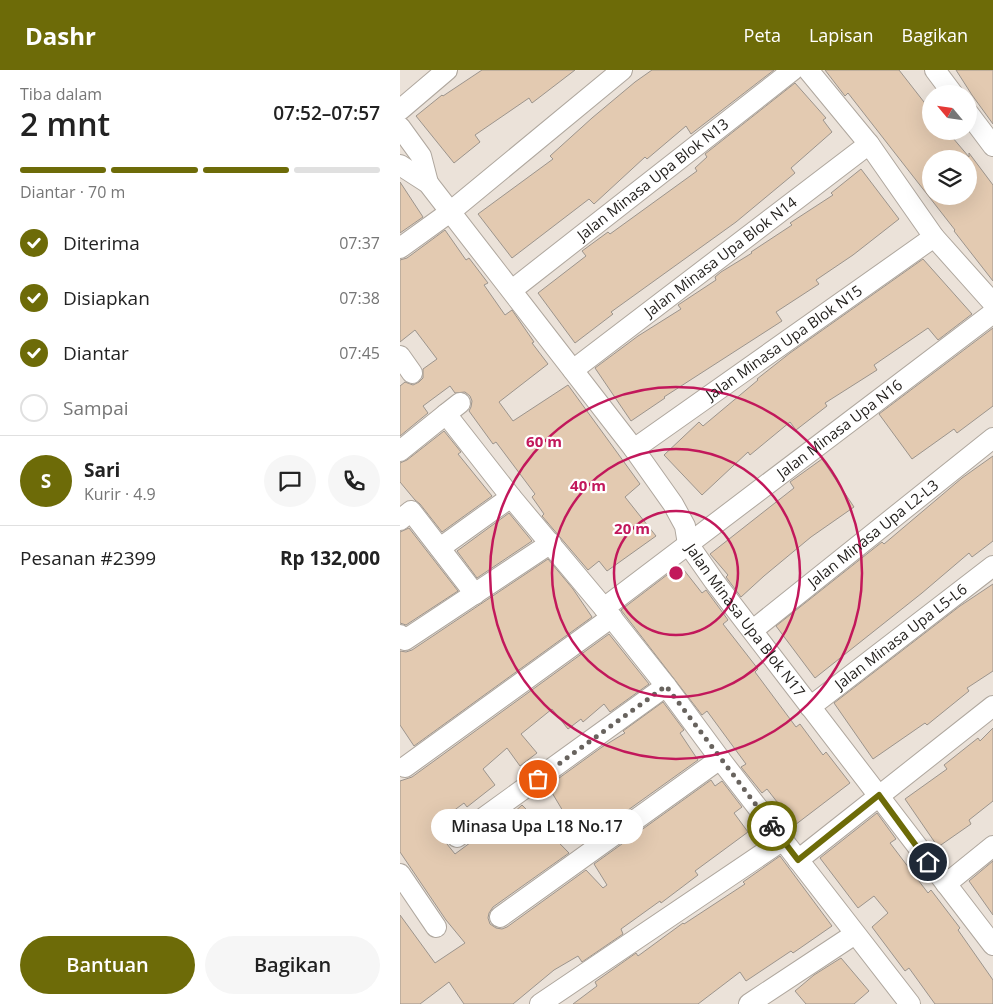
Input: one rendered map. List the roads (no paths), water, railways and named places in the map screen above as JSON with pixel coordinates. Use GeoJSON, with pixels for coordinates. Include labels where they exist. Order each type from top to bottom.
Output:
{"type":"FeatureCollection","features":[{"type":"Feature","properties":{"kind":"street"},"geometry":{"type":"LineString","coordinates":[[400,110],[447,70]]}},
{"type":"Feature","properties":{"kind":"street"},"geometry":{"type":"LineString","coordinates":[[400,248],[450,212],[622,70]]}},
{"type":"Feature","properties":{"kind":"street","name":"Jalan Minasa Upa Blok N13"},"geometry":{"type":"LineString","coordinates":[[512,290],[793,70]]}},
{"type":"Feature","properties":{"kind":"street"},"geometry":{"type":"LineString","coordinates":[[808,70],[869,144],[934,237],[993,303]]}},
{"type":"Feature","properties":{"kind":"street"},"geometry":{"type":"LineString","coordinates":[[934,70],[946,85]]}},
{"type":"Feature","properties":{"kind":"street"},"geometry":{"type":"LineString","coordinates":[[978,126],[993,146]]}},
{"type":"Feature","properties":{"kind":"street"},"geometry":{"type":"LineString","coordinates":[[400,128],[421,156],[428,182]]}},
{"type":"Feature","properties":{"kind":"street","name":"Jalan Minasa Upa Blok N14"},"geometry":{"type":"LineString","coordinates":[[573,370],[869,144]]}},
{"type":"Feature","properties":{"kind":"street"},"geometry":{"type":"LineString","coordinates":[[400,165],[428,182]]}},
{"type":"Feature","properties":{"kind":"street","name":"Jalan Minasa Upa Blok N17"},"geometry":{"type":"LineString","coordinates":[[428,182],[634,449],[673,504],[685,526],[688,544],[810,707],[993,945]]}},
{"type":"Feature","properties":{"kind":"street","name":"Jalan Minasa Upa Blok N15"},"geometry":{"type":"LineString","coordinates":[[634,449],[934,237]]}},
{"type":"Feature","properties":{"kind":"street","name":"Jalan Minasa Upa N16"},"geometry":{"type":"LineString","coordinates":[[405,768],[608,612],[688,544],[993,313]]}},
{"type":"Feature","properties":{"kind":"street"},"geometry":{"type":"LineString","coordinates":[[400,356],[412,373]]}},
{"type":"Feature","properties":{"kind":"street"},"geometry":{"type":"LineString","coordinates":[[400,451],[453,409],[511,497],[608,612],[910,1004]]}},
{"type":"Feature","properties":{"kind":"street","name":"Jalan Minasa Upa L2-L3"},"geometry":{"type":"LineString","coordinates":[[753,630],[993,438]]}},
{"type":"Feature","properties":{"kind":"street"},"geometry":{"type":"LineString","coordinates":[[440,548],[511,497]]}},
{"type":"Feature","properties":{"kind":"street"},"geometry":{"type":"LineString","coordinates":[[404,510],[440,548],[475,594]]}},
{"type":"Feature","properties":{"kind":"street"},"geometry":{"type":"LineString","coordinates":[[402,640],[551,543]]}},
{"type":"Feature","properties":{"kind":"street","name":"Jalan Minasa Upa L5-L6"},"geometry":{"type":"LineString","coordinates":[[810,707],[993,566]]}},
{"type":"Feature","properties":{"kind":"street"},"geometry":{"type":"LineString","coordinates":[[457,837],[666,686]]}},
{"type":"Feature","properties":{"kind":"street"},"geometry":{"type":"LineString","coordinates":[[798,860],[993,706]]}},
{"type":"Feature","properties":{"kind":"street"},"geometry":{"type":"LineString","coordinates":[[500,917],[720,759]]}},
{"type":"Feature","properties":{"kind":"street"},"geometry":{"type":"LineString","coordinates":[[540,1004],[783,840]]}},
{"type":"Feature","properties":{"kind":"street"},"geometry":{"type":"LineString","coordinates":[[946,884],[993,846]]}},
{"type":"Feature","properties":{"kind":"street"},"geometry":{"type":"LineString","coordinates":[[403,884],[436,927]]}},
{"type":"Feature","properties":{"kind":"street"},"geometry":{"type":"LineString","coordinates":[[749,1004],[775,997],[855,934]]}},
{"type":"Feature","properties":{"kind":"place","name":"Minasa Upa L18 No.17"},"geometry":{"type":"Point","coordinates":[538,779]}}]}
